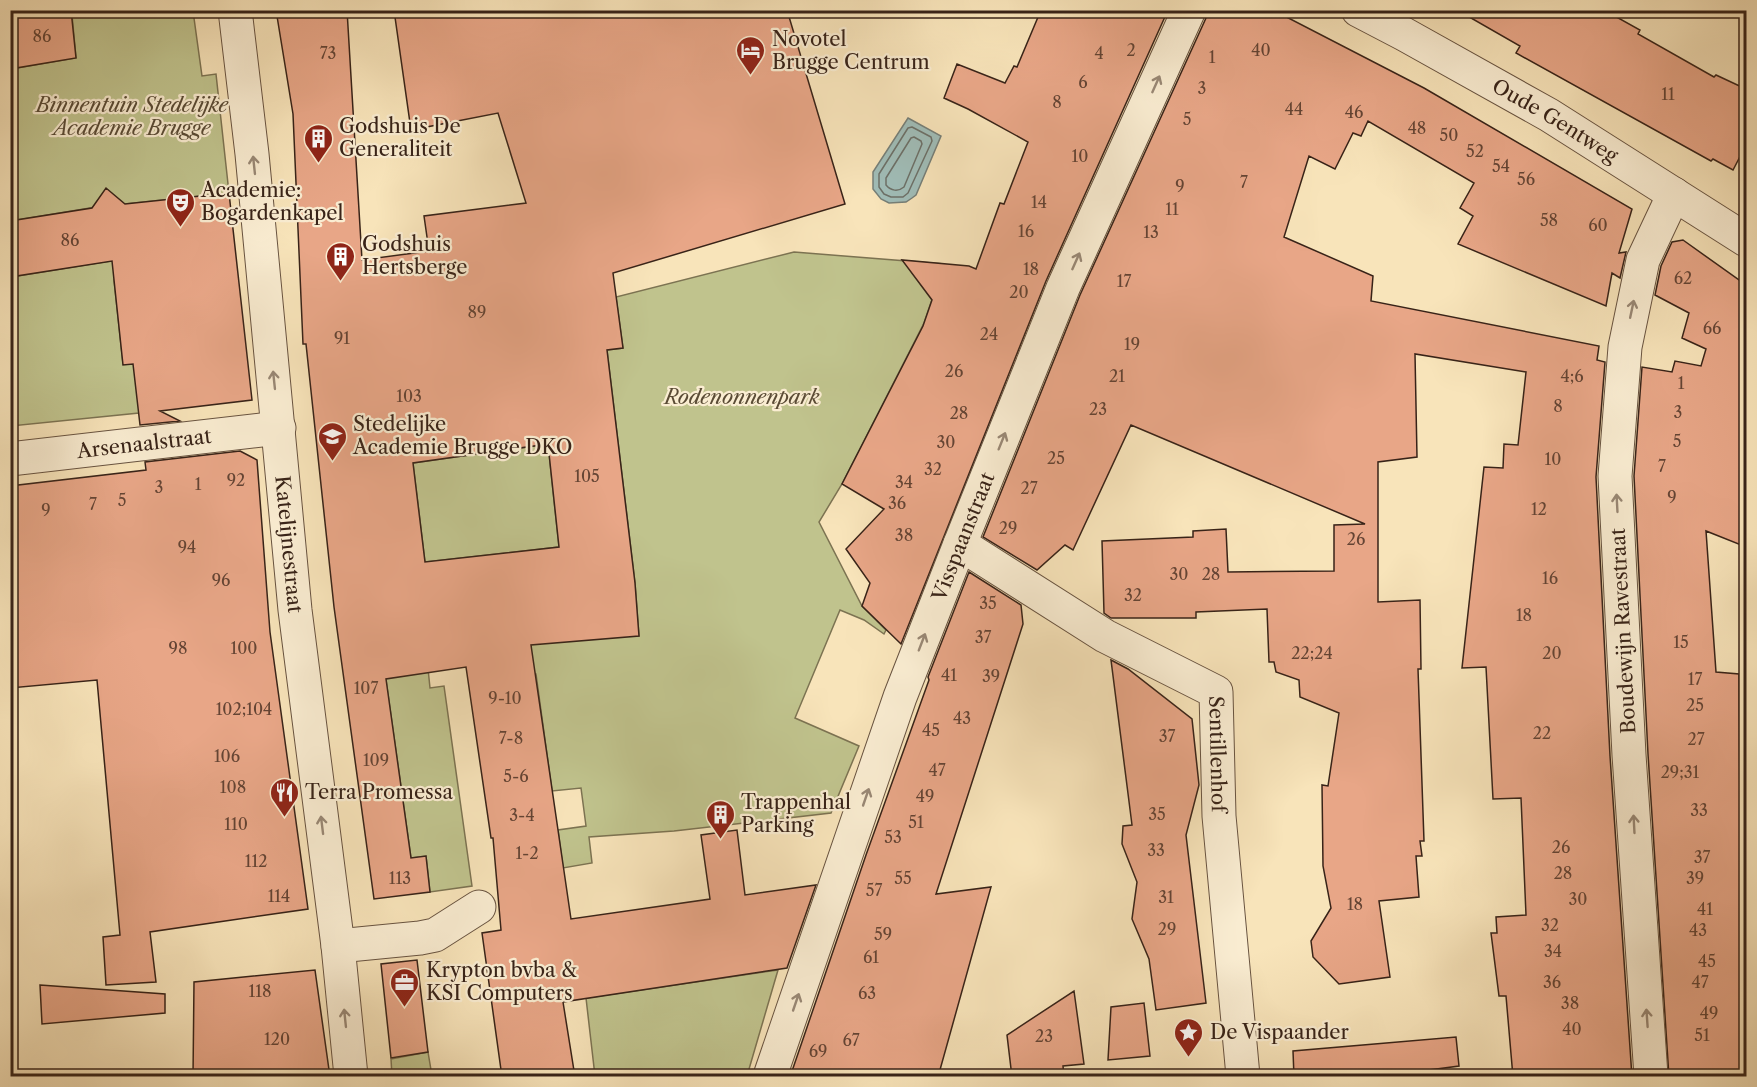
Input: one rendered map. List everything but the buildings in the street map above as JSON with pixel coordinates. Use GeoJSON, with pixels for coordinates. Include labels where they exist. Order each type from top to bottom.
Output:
{"type":"FeatureCollection","features":[{"type":"Feature","properties":{"kind":"street","name":"Katelijnestraat"},"geometry":{"type":"LineString","coordinates":[[235,10],[252,154],[295,610],[338,946],[351,1077]]}},
{"type":"Feature","properties":{"kind":"street","name":"Visspaanstraat"},"geometry":{"type":"LineString","coordinates":[[770,1077],[900,697],[960,544],[1064,288],[1190,10]]}},
{"type":"Feature","properties":{"kind":"street","name":"Oude Gentweg"},"geometry":{"type":"LineString","coordinates":[[1358,10],[1549,115],[1746,240]]}},
{"type":"Feature","properties":{"kind":"street","name":"Boudewijn Ravestraat"},"geometry":{"type":"LineString","coordinates":[[1651,1077],[1629,755],[1615,476],[1624,347],[1643,260],[1674,194]]}},
{"type":"Feature","properties":{"kind":"street","name":"Arsenaalstraat"},"geometry":{"type":"LineString","coordinates":[[10,459],[279,428]]}},
{"type":"Feature","properties":{"kind":"street","name":"Sentillenhof"},"geometry":{"type":"LineString","coordinates":[[960,544],[1105,636],[1216,692],[1219,816],[1243,1077]]}},
{"type":"Feature","properties":{"kind":"street"},"geometry":{"type":"LineString","coordinates":[[338,946],[420,938],[435,934],[479,907]]}},
{"type":"Feature","properties":{"kind":"green space","name":"Binnentuin Stedelijke Academie Brugge"},"geometry":{"type":"Polygon","coordinates":[[[95,10],[193,11],[202,76],[216,74],[229,193],[96,207],[11,221],[11,69],[76,58],[72,15],[95,10]]]}},
{"type":"Feature","properties":{"kind":"green space","name":"Rodenonnenpark"},"geometry":{"type":"Polygon","coordinates":[[[794,252],[944,264],[924,323],[842,484],[819,522],[862,606],[886,630],[884,634],[864,620],[840,610],[795,718],[859,746],[831,813],[674,831],[589,837],[592,863],[563,868],[558,830],[586,826],[581,788],[552,791],[536,674],[502,678],[495,628],[639,636],[635,583],[607,350],[623,348],[616,297],[794,252]]]}},
{"type":"Feature","properties":{"kind":"green space"},"geometry":{"type":"Polygon","coordinates":[[[123,259],[114,280],[123,364],[161,361],[139,413],[11,426],[11,277],[123,259]]]}},
{"type":"Feature","properties":{"kind":"green space"},"geometry":{"type":"Polygon","coordinates":[[[548,444],[559,547],[425,562],[413,463],[548,444]]]}},
{"type":"Feature","properties":{"kind":"green space"},"geometry":{"type":"Polygon","coordinates":[[[380,637],[426,649],[430,688],[444,686],[472,886],[430,892],[426,856],[411,858],[380,637]]]}},
{"type":"Feature","properties":{"kind":"green space"},"geometry":{"type":"Polygon","coordinates":[[[778,970],[747,1076],[595,1076],[586,998],[778,970]]]}},
{"type":"Feature","properties":{"kind":"green space"},"geometry":{"type":"Polygon","coordinates":[[[428,1052],[432,1076],[392,1076],[391,1059],[428,1052]]]}},
{"type":"Feature","properties":{"kind":"water"},"geometry":{"type":"Polygon","coordinates":[[[908,118],[941,136],[916,195],[906,202],[889,203],[881,199],[873,189],[873,172],[908,118]]]}},
{"type":"Feature","properties":{"kind":"place","name":"Novotel Brugge Centrum"},"geometry":{"type":"Point","coordinates":[751,76]}},
{"type":"Feature","properties":{"kind":"place","name":"Godshuis De Generaliteit"},"geometry":{"type":"Point","coordinates":[318,164]}},
{"type":"Feature","properties":{"kind":"place","name":"Academie: Bogardenkapel"},"geometry":{"type":"Point","coordinates":[180,228]}},
{"type":"Feature","properties":{"kind":"place","name":"Godshuis Hertsberge"},"geometry":{"type":"Point","coordinates":[341,282]}},
{"type":"Feature","properties":{"kind":"place","name":"Stedelijke Academie Brugge DKO"},"geometry":{"type":"Point","coordinates":[332,462]}},
{"type":"Feature","properties":{"kind":"place","name":"Terra Promessa"},"geometry":{"type":"Point","coordinates":[284,818]}},
{"type":"Feature","properties":{"kind":"place","name":"Trappenhal Parking"},"geometry":{"type":"Point","coordinates":[720,840]}},
{"type":"Feature","properties":{"kind":"place","name":"Krypton bvba & KSI Computers"},"geometry":{"type":"Point","coordinates":[405,1008]}},
{"type":"Feature","properties":{"kind":"place","name":"De Vispaander"},"geometry":{"type":"Point","coordinates":[1189,1058]}}]}
